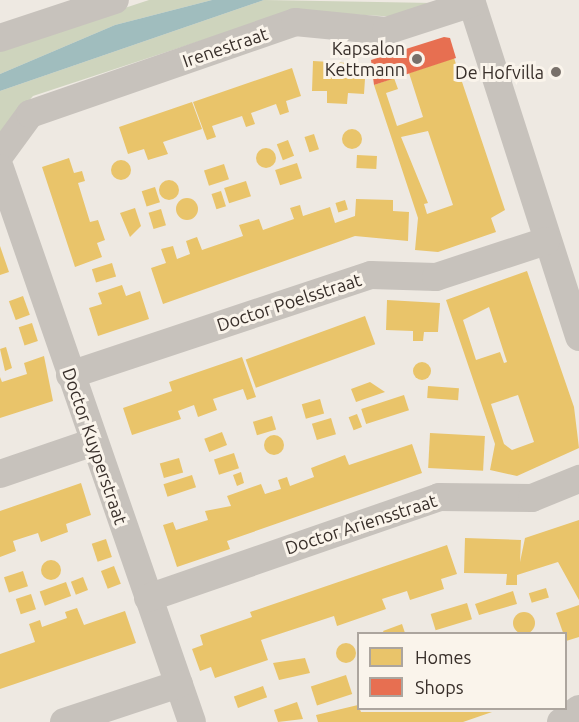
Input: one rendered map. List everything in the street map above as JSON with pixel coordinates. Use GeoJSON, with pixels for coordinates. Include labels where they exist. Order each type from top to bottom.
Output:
{"type":"FeatureCollection","features":[{"type":"Feature","properties":{"kind":"street"},"geometry":{"type":"LineString","coordinates":[[0,38],[115,0]]}},
{"type":"Feature","properties":{"kind":"street"},"geometry":{"type":"LineString","coordinates":[[472,1],[546,241],[579,337]]}},
{"type":"Feature","properties":{"kind":"street","name":"Irenestraat"},"geometry":{"type":"LineString","coordinates":[[0,155],[30,114],[296,22],[386,31],[472,1]]}},
{"type":"Feature","properties":{"kind":"street","name":"Doctor Kuyperstraat"},"geometry":{"type":"LineString","coordinates":[[0,168],[192,722]]}},
{"type":"Feature","properties":{"kind":"street","name":"Doctor Poelsstraat"},"geometry":{"type":"LineString","coordinates":[[70,375],[371,275],[436,277],[546,241]]}},
{"type":"Feature","properties":{"kind":"street"},"geometry":{"type":"LineString","coordinates":[[0,474],[93,441]]}},
{"type":"Feature","properties":{"kind":"street","name":"Doctor Ariensstraat"},"geometry":{"type":"LineString","coordinates":[[148,598],[439,496],[532,498],[579,479]]}},
{"type":"Feature","properties":{"kind":"street"},"geometry":{"type":"LineString","coordinates":[[64,722],[179,684]]}},
{"type":"Feature","properties":{"kind":"street"},"geometry":{"type":"LineString","coordinates":[[561,722],[579,709]]}},
{"type":"Feature","properties":{"kind":"green space"},"geometry":{"type":"Polygon","coordinates":[[[149,0],[212,0],[115,25],[0,74],[0,49],[149,0]]]}},
{"type":"Feature","properties":{"kind":"green space"},"geometry":{"type":"Polygon","coordinates":[[[264,0],[434,3],[400,17],[291,11],[33,96],[0,134],[0,91],[264,0]]]}},
{"type":"Feature","properties":{"kind":"water"},"geometry":{"type":"Polygon","coordinates":[[[212,0],[264,0],[0,91],[0,74],[115,25],[212,0]]]}},
{"type":"Feature","properties":{"kind":"building: Homes"},"geometry":{"type":"Polygon","coordinates":[[[454,58],[505,210],[491,218],[496,232],[438,252],[415,250],[418,218],[374,85],[394,78],[398,89],[386,93],[397,126],[423,117],[409,73],[454,58]],[[428,131],[401,137],[428,203],[424,204],[427,214],[453,205],[428,131]]]}},
{"type":"Feature","properties":{"kind":"building: Homes"},"geometry":{"type":"Polygon","coordinates":[[[313,61],[366,64],[364,94],[348,93],[347,104],[327,103],[327,91],[312,91],[313,61]]]}},
{"type":"Feature","properties":{"kind":"building: Homes"},"geometry":{"type":"Polygon","coordinates":[[[292,68],[301,96],[286,101],[289,112],[280,115],[276,104],[251,113],[255,124],[246,127],[242,116],[212,126],[216,137],[207,140],[193,102],[292,68]]]}},
{"type":"Feature","properties":{"kind":"building: Homes"},"geometry":{"type":"Polygon","coordinates":[[[192,102],[202,129],[163,142],[168,154],[148,160],[144,149],[128,154],[119,127],[192,102]]]}},
{"type":"Feature","properties":{"kind":"building: Homes"},"geometry":{"type":"Polygon","coordinates":[[[352,129],[359,132],[362,139],[359,146],[352,149],[345,146],[342,139],[345,132],[352,129]]]}},
{"type":"Feature","properties":{"kind":"building: Homes"},"geometry":{"type":"Polygon","coordinates":[[[314,134],[319,149],[309,152],[304,137],[314,134]]]}},
{"type":"Feature","properties":{"kind":"building: Homes"},"geometry":{"type":"Polygon","coordinates":[[[288,140],[294,156],[283,160],[277,144],[288,140]]]}},
{"type":"Feature","properties":{"kind":"building: Homes"},"geometry":{"type":"Polygon","coordinates":[[[266,148],[273,151],[276,158],[273,165],[266,168],[259,165],[256,158],[259,151],[266,148]]]}},
{"type":"Feature","properties":{"kind":"building: Homes"},"geometry":{"type":"Polygon","coordinates":[[[357,155],[377,156],[376,169],[356,168],[357,155]]]}},
{"type":"Feature","properties":{"kind":"building: Homes"},"geometry":{"type":"Polygon","coordinates":[[[69,158],[74,173],[82,171],[85,181],[78,183],[90,222],[98,220],[105,240],[97,243],[102,257],[75,267],[42,167],[69,158]]]}},
{"type":"Feature","properties":{"kind":"building: Homes"},"geometry":{"type":"Polygon","coordinates":[[[121,160],[128,163],[131,170],[128,177],[121,180],[114,177],[111,170],[114,163],[121,160]]]}},
{"type":"Feature","properties":{"kind":"building: Homes"},"geometry":{"type":"Polygon","coordinates":[[[297,163],[302,178],[280,185],[275,170],[297,163]]]}},
{"type":"Feature","properties":{"kind":"building: Homes"},"geometry":{"type":"Polygon","coordinates":[[[224,164],[229,179],[209,186],[204,170],[224,164]]]}},
{"type":"Feature","properties":{"kind":"building: Homes"},"geometry":{"type":"Polygon","coordinates":[[[169,180],[176,183],[179,190],[176,197],[169,200],[162,197],[159,190],[162,183],[169,180]]]}},
{"type":"Feature","properties":{"kind":"building: Homes"},"geometry":{"type":"Polygon","coordinates":[[[246,181],[251,196],[229,203],[224,188],[246,181]]]}},
{"type":"Feature","properties":{"kind":"building: Homes"},"geometry":{"type":"Polygon","coordinates":[[[155,187],[160,202],[147,207],[142,191],[155,187]]]}},
{"type":"Feature","properties":{"kind":"building: Homes"},"geometry":{"type":"Polygon","coordinates":[[[221,191],[226,206],[216,209],[211,194],[221,191]]]}},
{"type":"Feature","properties":{"kind":"building: Homes"},"geometry":{"type":"Polygon","coordinates":[[[187,198],[195,201],[198,209],[195,217],[187,220],[179,217],[176,209],[179,201],[187,198]]]}},
{"type":"Feature","properties":{"kind":"building: Homes"},"geometry":{"type":"Polygon","coordinates":[[[356,199],[393,200],[393,211],[409,212],[408,241],[355,236],[163,304],[151,268],[166,263],[161,249],[173,246],[177,259],[190,254],[186,241],[197,237],[202,250],[243,236],[239,225],[259,219],[263,230],[294,219],[290,208],[300,205],[303,216],[330,207],[335,223],[355,216],[356,199]]]}},
{"type":"Feature","properties":{"kind":"building: Homes"},"geometry":{"type":"Polygon","coordinates":[[[345,200],[348,210],[338,212],[335,203],[345,200]]]}},
{"type":"Feature","properties":{"kind":"building: Homes"},"geometry":{"type":"Polygon","coordinates":[[[135,208],[141,226],[130,237],[120,213],[135,208]]]}},
{"type":"Feature","properties":{"kind":"building: Homes"},"geometry":{"type":"Polygon","coordinates":[[[161,209],[166,225],[154,229],[149,213],[161,209]]]}},
{"type":"Feature","properties":{"kind":"building: Homes"},"geometry":{"type":"Polygon","coordinates":[[[0,246],[9,272],[0,275],[0,246]]]}},
{"type":"Feature","properties":{"kind":"building: Homes"},"geometry":{"type":"Polygon","coordinates":[[[112,263],[116,276],[96,283],[92,269],[112,263]]]}},
{"type":"Feature","properties":{"kind":"building: Homes"},"geometry":{"type":"Polygon","coordinates":[[[527,271],[574,407],[579,448],[517,476],[490,470],[495,444],[446,300],[527,271]],[[489,307],[463,320],[476,360],[500,352],[504,363],[507,362],[489,307]],[[518,395],[491,404],[504,444],[512,450],[534,442],[518,395]]]}},
{"type":"Feature","properties":{"kind":"building: Homes"},"geometry":{"type":"Polygon","coordinates":[[[122,285],[126,296],[140,291],[149,319],[98,336],[89,308],[102,304],[98,293],[122,285]]]}},
{"type":"Feature","properties":{"kind":"building: Homes"},"geometry":{"type":"Polygon","coordinates":[[[23,296],[30,315],[16,320],[9,301],[23,296]]]}},
{"type":"Feature","properties":{"kind":"building: Homes"},"geometry":{"type":"Polygon","coordinates":[[[387,300],[440,303],[438,332],[424,332],[423,341],[413,341],[413,331],[386,330],[387,300]]]}},
{"type":"Feature","properties":{"kind":"building: Homes"},"geometry":{"type":"Polygon","coordinates":[[[365,316],[375,344],[256,388],[246,359],[365,316]]]}},
{"type":"Feature","properties":{"kind":"building: Homes"},"geometry":{"type":"Polygon","coordinates":[[[32,323],[38,341],[25,345],[19,327],[32,323]]]}},
{"type":"Feature","properties":{"kind":"building: Homes"},"geometry":{"type":"Polygon","coordinates":[[[6,347],[12,368],[5,371],[0,349],[6,347]]]}},
{"type":"Feature","properties":{"kind":"building: Homes"},"geometry":{"type":"Polygon","coordinates":[[[44,356],[53,401],[0,418],[0,377],[2,382],[27,374],[24,363],[44,356]]]}},
{"type":"Feature","properties":{"kind":"building: Homes"},"geometry":{"type":"Polygon","coordinates":[[[242,357],[256,397],[247,400],[243,389],[213,399],[217,410],[198,417],[194,405],[178,411],[181,419],[132,435],[123,408],[172,391],[169,382],[242,357]]]}},
{"type":"Feature","properties":{"kind":"building: Homes"},"geometry":{"type":"Polygon","coordinates":[[[418,362],[426,362],[431,367],[429,378],[418,380],[413,375],[413,367],[418,362]]]}},
{"type":"Feature","properties":{"kind":"building: Homes"},"geometry":{"type":"Polygon","coordinates":[[[370,382],[385,392],[356,402],[351,389],[370,382]]]}},
{"type":"Feature","properties":{"kind":"building: Homes"},"geometry":{"type":"Polygon","coordinates":[[[428,386],[459,388],[458,400],[427,398],[428,386]]]}},
{"type":"Feature","properties":{"kind":"building: Homes"},"geometry":{"type":"Polygon","coordinates":[[[404,395],[409,410],[366,424],[361,409],[404,395]]]}},
{"type":"Feature","properties":{"kind":"building: Homes"},"geometry":{"type":"Polygon","coordinates":[[[320,399],[324,413],[306,419],[302,404],[320,399]]]}},
{"type":"Feature","properties":{"kind":"building: Homes"},"geometry":{"type":"Polygon","coordinates":[[[357,414],[362,427],[354,430],[349,417],[357,414]]]}},
{"type":"Feature","properties":{"kind":"building: Homes"},"geometry":{"type":"Polygon","coordinates":[[[272,416],[276,429],[257,435],[253,422],[272,416]]]}},
{"type":"Feature","properties":{"kind":"building: Homes"},"geometry":{"type":"Polygon","coordinates":[[[331,418],[336,434],[317,440],[312,424],[331,418]]]}},
{"type":"Feature","properties":{"kind":"building: Homes"},"geometry":{"type":"Polygon","coordinates":[[[222,432],[227,445],[209,452],[204,439],[222,432]]]}},
{"type":"Feature","properties":{"kind":"building: Homes"},"geometry":{"type":"Polygon","coordinates":[[[430,433],[485,436],[483,471],[428,468],[430,433]]]}},
{"type":"Feature","properties":{"kind":"building: Homes"},"geometry":{"type":"Polygon","coordinates":[[[274,435],[281,438],[284,445],[281,452],[274,455],[267,452],[264,445],[267,438],[274,435]]]}},
{"type":"Feature","properties":{"kind":"building: Homes"},"geometry":{"type":"Polygon","coordinates":[[[412,444],[422,473],[227,541],[230,549],[177,567],[163,525],[173,522],[176,530],[208,520],[205,511],[231,506],[227,496],[261,484],[265,494],[281,489],[278,480],[287,477],[290,486],[314,477],[311,468],[345,455],[349,465],[412,444]]]}},
{"type":"Feature","properties":{"kind":"building: Homes"},"geometry":{"type":"Polygon","coordinates":[[[234,453],[239,468],[219,475],[214,459],[234,453]]]}},
{"type":"Feature","properties":{"kind":"building: Homes"},"geometry":{"type":"Polygon","coordinates":[[[179,458],[183,472],[164,478],[160,464],[179,458]]]}},
{"type":"Feature","properties":{"kind":"building: Homes"},"geometry":{"type":"Polygon","coordinates":[[[241,472],[244,483],[237,486],[233,475],[241,472]]]}},
{"type":"Feature","properties":{"kind":"building: Homes"},"geometry":{"type":"Polygon","coordinates":[[[192,475],[196,487],[167,497],[163,484],[192,475]]]}},
{"type":"Feature","properties":{"kind":"building: Homes"},"geometry":{"type":"Polygon","coordinates":[[[81,483],[91,515],[66,524],[68,532],[41,542],[38,533],[13,541],[16,551],[0,557],[0,511],[81,483]]]}},
{"type":"Feature","properties":{"kind":"building: Homes"},"geometry":{"type":"Polygon","coordinates":[[[579,520],[579,600],[558,562],[517,575],[517,585],[506,585],[507,574],[464,573],[465,538],[521,540],[520,562],[525,538],[579,520]]]}},
{"type":"Feature","properties":{"kind":"building: Homes"},"geometry":{"type":"Polygon","coordinates":[[[106,539],[112,557],[98,562],[92,544],[106,539]]]}},
{"type":"Feature","properties":{"kind":"building: Homes"},"geometry":{"type":"Polygon","coordinates":[[[447,545],[457,574],[441,579],[444,589],[410,600],[407,591],[382,599],[386,609],[337,626],[334,616],[261,640],[268,660],[215,678],[211,667],[200,671],[192,649],[203,645],[200,635],[252,617],[250,612],[447,545]]]}},
{"type":"Feature","properties":{"kind":"building: Homes"},"geometry":{"type":"Polygon","coordinates":[[[51,560],[58,563],[61,570],[58,577],[51,580],[44,577],[41,570],[44,563],[51,560]]]}},
{"type":"Feature","properties":{"kind":"building: Homes"},"geometry":{"type":"Polygon","coordinates":[[[114,566],[121,584],[108,589],[101,571],[114,566]]]}},
{"type":"Feature","properties":{"kind":"building: Homes"},"geometry":{"type":"Polygon","coordinates":[[[23,571],[28,586],[9,592],[4,577],[23,571]]]}},
{"type":"Feature","properties":{"kind":"building: Homes"},"geometry":{"type":"Polygon","coordinates":[[[83,577],[88,590],[76,595],[71,582],[83,577]]]}},
{"type":"Feature","properties":{"kind":"building: Homes"},"geometry":{"type":"Polygon","coordinates":[[[66,582],[71,596],[45,606],[40,592],[66,582]]]}},
{"type":"Feature","properties":{"kind":"building: Homes"},"geometry":{"type":"Polygon","coordinates":[[[546,588],[549,598],[532,603],[529,593],[546,588]]]}},
{"type":"Feature","properties":{"kind":"building: Homes"},"geometry":{"type":"Polygon","coordinates":[[[513,591],[517,604],[479,615],[475,604],[513,591]]]}},
{"type":"Feature","properties":{"kind":"building: Homes"},"geometry":{"type":"Polygon","coordinates":[[[31,594],[36,609],[21,614],[16,599],[31,594]]]}},
{"type":"Feature","properties":{"kind":"building: Homes"},"geometry":{"type":"Polygon","coordinates":[[[467,603],[472,619],[436,630],[431,614],[467,603]]]}},
{"type":"Feature","properties":{"kind":"building: Homes"},"geometry":{"type":"Polygon","coordinates":[[[579,605],[579,637],[567,641],[567,632],[563,632],[556,613],[579,605]]]}},
{"type":"Feature","properties":{"kind":"building: Homes"},"geometry":{"type":"Polygon","coordinates":[[[77,608],[84,625],[125,611],[136,643],[0,689],[0,654],[35,642],[29,624],[40,620],[42,627],[67,618],[65,612],[77,608]]]}},
{"type":"Feature","properties":{"kind":"building: Homes"},"geometry":{"type":"Polygon","coordinates":[[[520,612],[528,612],[535,619],[535,627],[531,632],[517,632],[513,627],[513,619],[520,612]]]}},
{"type":"Feature","properties":{"kind":"building: Homes"},"geometry":{"type":"Polygon","coordinates":[[[402,624],[405,632],[384,632],[402,624]]]}},
{"type":"Feature","properties":{"kind":"building: Homes"},"geometry":{"type":"Polygon","coordinates":[[[342,643],[350,643],[356,649],[356,657],[350,663],[342,663],[336,657],[336,649],[342,643]]]}},
{"type":"Feature","properties":{"kind":"building: Homes"},"geometry":{"type":"Polygon","coordinates":[[[305,658],[310,673],[279,680],[273,663],[305,658]]]}},
{"type":"Feature","properties":{"kind":"building: Homes"},"geometry":{"type":"Polygon","coordinates":[[[346,675],[352,694],[317,705],[311,686],[346,675]]]}},
{"type":"Feature","properties":{"kind":"building: Homes"},"geometry":{"type":"Polygon","coordinates":[[[263,686],[267,697],[238,708],[234,697],[263,686]]]}},
{"type":"Feature","properties":{"kind":"building: Homes"},"geometry":{"type":"Polygon","coordinates":[[[297,702],[303,719],[278,722],[274,710],[297,702]]]}},
{"type":"Feature","properties":{"kind":"building: Homes"},"geometry":{"type":"Polygon","coordinates":[[[357,705],[357,710],[361,712],[492,712],[463,722],[318,722],[316,715],[357,705]]]}},
{"type":"Feature","properties":{"kind":"building: Shops"},"geometry":{"type":"Polygon","coordinates":[[[444,37],[450,38],[456,58],[374,85],[371,60],[444,37]]]}},
{"type":"Feature","properties":{"kind":"place","name":"Kapsalon Kettmann"},"geometry":{"type":"Point","coordinates":[417,59]}},
{"type":"Feature","properties":{"kind":"place","name":"De Hofvilla"},"geometry":{"type":"Point","coordinates":[556,72]}}]}
